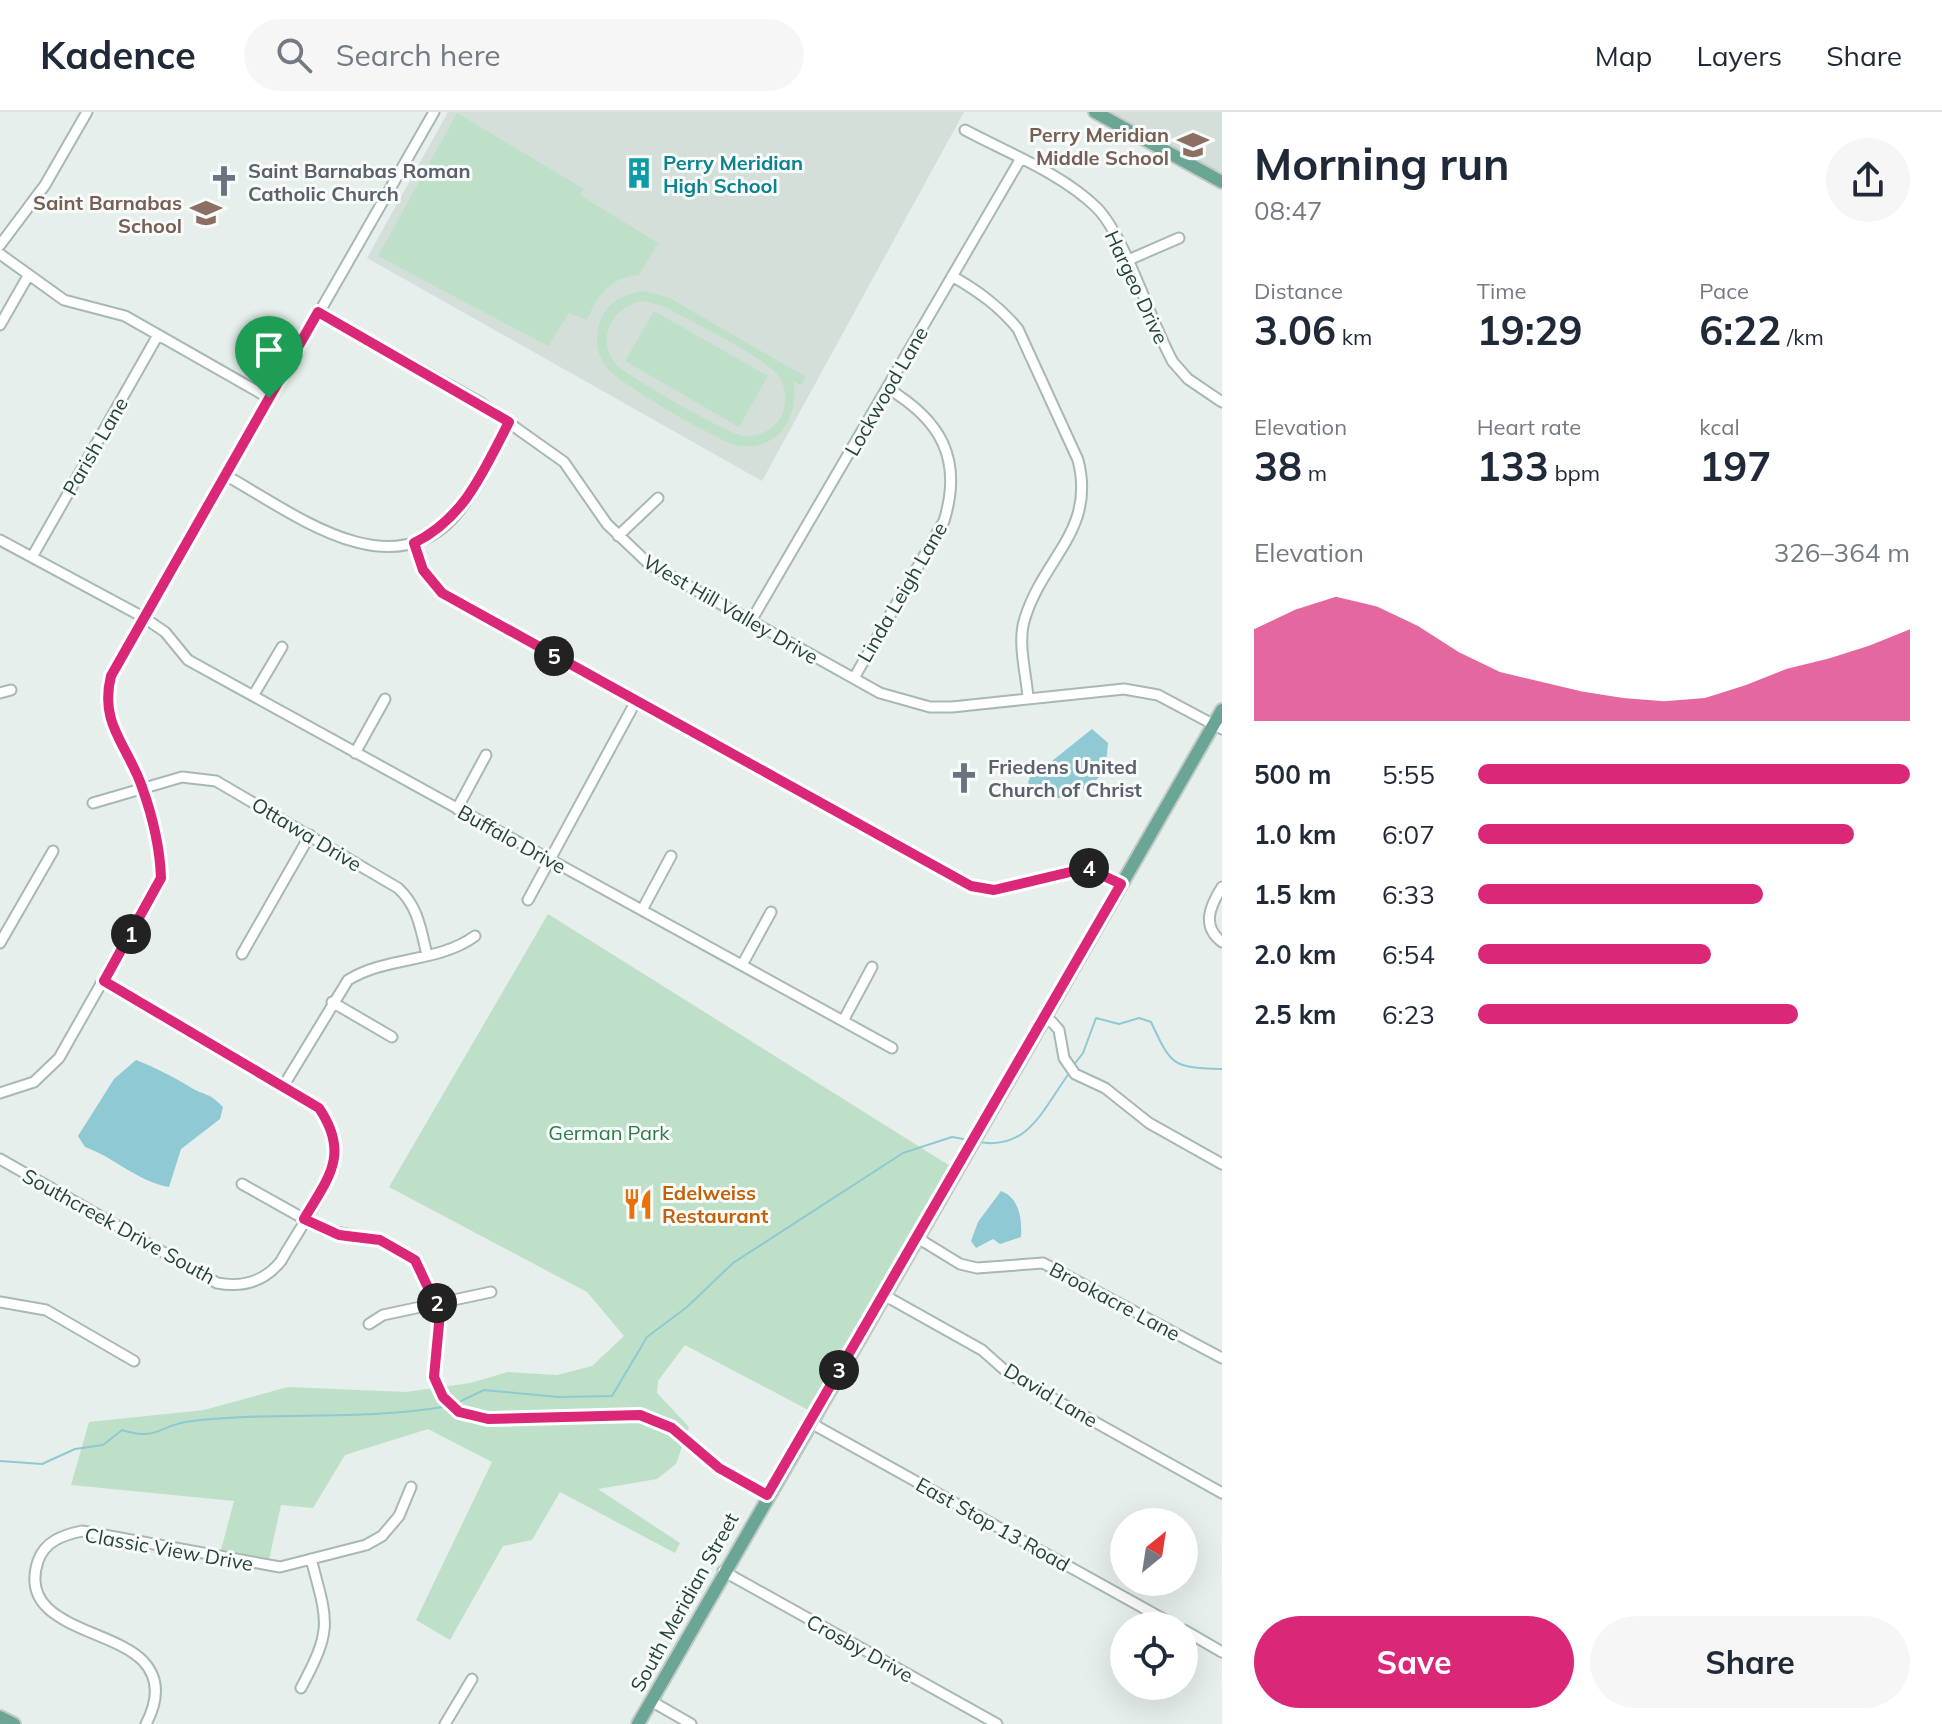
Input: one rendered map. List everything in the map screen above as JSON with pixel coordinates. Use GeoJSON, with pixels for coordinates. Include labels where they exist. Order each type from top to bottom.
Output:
{"type":"FeatureCollection","features":[{"type":"Feature","properties":{"kind":"main road"},"geometry":{"type":"LineString","coordinates":[[1095,112],[1222,182]]}},
{"type":"Feature","properties":{"kind":"main road","name":"South Meridian Street"},"geometry":{"type":"LineString","coordinates":[[638,1724],[986,1115],[1121,884],[1218,727],[1222,710]]}},
{"type":"Feature","properties":{"kind":"main road"},"geometry":{"type":"LineString","coordinates":[[0,1717],[14,1724]]}},
{"type":"Feature","properties":{"kind":"street"},"geometry":{"type":"LineString","coordinates":[[0,245],[45,185],[87,112]]}},
{"type":"Feature","properties":{"kind":"street"},"geometry":{"type":"LineString","coordinates":[[0,1093],[44,1075],[59,1058],[161,878],[161,859],[142,788],[108,719],[106,697],[111,676],[434,112]]}},
{"type":"Feature","properties":{"kind":"street","name":"Hargeo Drive"},"geometry":{"type":"LineString","coordinates":[[965,130],[1073,189],[1098,209],[1112,229],[1173,362],[1188,379],[1222,402]]}},
{"type":"Feature","properties":{"kind":"street","name":"Lockwood Lane"},"geometry":{"type":"LineString","coordinates":[[751,621],[1020,160]]}},
{"type":"Feature","properties":{"kind":"street"},"geometry":{"type":"LineString","coordinates":[[1126,261],[1179,238]]}},
{"type":"Feature","properties":{"kind":"street"},"geometry":{"type":"LineString","coordinates":[[0,254],[64,300],[112,312],[269,398]]}},
{"type":"Feature","properties":{"kind":"street"},"geometry":{"type":"LineString","coordinates":[[0,325],[28,276]]}},
{"type":"Feature","properties":{"kind":"street"},"geometry":{"type":"LineString","coordinates":[[952,276],[978,291],[1018,329],[1078,460],[1084,482],[1077,523],[1024,620],[1028,697]]}},
{"type":"Feature","properties":{"kind":"street","name":"West Hill Valley Drive"},"geometry":{"type":"LineString","coordinates":[[318,312],[509,422],[564,462],[618,536],[649,564],[901,701],[930,707],[1124,689],[1158,695],[1218,727]]}},
{"type":"Feature","properties":{"kind":"street","name":"Parish Lane"},"geometry":{"type":"LineString","coordinates":[[32,557],[158,335]]}},
{"type":"Feature","properties":{"kind":"street","name":"Linda Leigh Lane"},"geometry":{"type":"LineString","coordinates":[[854,678],[944,521],[951,492],[949,459],[931,422],[910,401],[887,388]]}},
{"type":"Feature","properties":{"kind":"street"},"geometry":{"type":"LineString","coordinates":[[225,475],[352,542],[381,548],[414,543],[435,533],[465,503],[509,422]]}},
{"type":"Feature","properties":{"kind":"street"},"geometry":{"type":"LineString","coordinates":[[618,536],[658,498]]}},
{"type":"Feature","properties":{"kind":"street","name":"Buffalo Drive"},"geometry":{"type":"LineString","coordinates":[[0,540],[143,617],[165,632],[188,660],[892,1048]]}},
{"type":"Feature","properties":{"kind":"street"},"geometry":{"type":"LineString","coordinates":[[414,543],[423,570],[442,593],[971,886],[994,890],[1087,868],[1121,884]]}},
{"type":"Feature","properties":{"kind":"street"},"geometry":{"type":"LineString","coordinates":[[253,696],[282,647]]}},
{"type":"Feature","properties":{"kind":"street"},"geometry":{"type":"LineString","coordinates":[[355,753],[385,699]]}},
{"type":"Feature","properties":{"kind":"street"},"geometry":{"type":"LineString","coordinates":[[528,900],[636,701]]}},
{"type":"Feature","properties":{"kind":"street"},"geometry":{"type":"LineString","coordinates":[[457,809],[486,755]]}},
{"type":"Feature","properties":{"kind":"street","name":"Ottawa Drive"},"geometry":{"type":"LineString","coordinates":[[93,803],[182,777],[205,777],[310,835],[409,898],[419,917],[427,955]]}},
{"type":"Feature","properties":{"kind":"street"},"geometry":{"type":"LineString","coordinates":[[242,954],[310,835]]}},
{"type":"Feature","properties":{"kind":"street"},"geometry":{"type":"LineString","coordinates":[[0,943],[53,851]]}},
{"type":"Feature","properties":{"kind":"street"},"geometry":{"type":"LineString","coordinates":[[642,910],[671,856]]}},
{"type":"Feature","properties":{"kind":"street"},"geometry":{"type":"LineString","coordinates":[[1222,887],[1209,913],[1209,927],[1222,942]]}},
{"type":"Feature","properties":{"kind":"street"},"geometry":{"type":"LineString","coordinates":[[742,965],[771,912]]}},
{"type":"Feature","properties":{"kind":"street"},"geometry":{"type":"LineString","coordinates":[[284,1085],[348,980],[363,970],[459,948],[475,936]]}},
{"type":"Feature","properties":{"kind":"street"},"geometry":{"type":"LineString","coordinates":[[843,1021],[872,967]]}},
{"type":"Feature","properties":{"kind":"street","name":"Southcreek Drive South"},"geometry":{"type":"LineString","coordinates":[[0,1159],[210,1280],[228,1285],[253,1283],[271,1272],[331,1174],[336,1144],[331,1126],[319,1108],[104,981]]}},
{"type":"Feature","properties":{"kind":"street"},"geometry":{"type":"LineString","coordinates":[[332,1002],[392,1037]]}},
{"type":"Feature","properties":{"kind":"street"},"geometry":{"type":"LineString","coordinates":[[1042,1019],[1052,1022],[1059,1030],[1072,1071],[1105,1088],[1149,1123],[1222,1164]]}},
{"type":"Feature","properties":{"kind":"street"},"geometry":{"type":"LineString","coordinates":[[242,1184],[339,1235],[380,1240],[404,1251],[422,1269],[437,1302],[441,1325],[433,1359],[434,1377],[443,1397],[459,1412],[488,1419],[640,1415],[672,1428],[719,1468],[767,1495]]}},
{"type":"Feature","properties":{"kind":"street","name":"Brookacre Lane"},"geometry":{"type":"LineString","coordinates":[[916,1237],[960,1264],[977,1268],[1043,1263],[1222,1358]]}},
{"type":"Feature","properties":{"kind":"street"},"geometry":{"type":"LineString","coordinates":[[369,1324],[383,1315],[491,1292]]}},
{"type":"Feature","properties":{"kind":"street","name":"David Lane"},"geometry":{"type":"LineString","coordinates":[[882,1294],[982,1350],[1009,1374],[1222,1493]]}},
{"type":"Feature","properties":{"kind":"street"},"geometry":{"type":"LineString","coordinates":[[0,1302],[46,1310],[134,1361]]}},
{"type":"Feature","properties":{"kind":"street","name":"East Stop 13 Road"},"geometry":{"type":"LineString","coordinates":[[809,1422],[1151,1612]]}},
{"type":"Feature","properties":{"kind":"street","name":"Classic View Drive"},"geometry":{"type":"LineString","coordinates":[[146,1724],[156,1701],[156,1686],[143,1661],[54,1614],[43,1604],[35,1576],[39,1558],[48,1545],[63,1535],[82,1531],[265,1567],[366,1545],[382,1536],[399,1516],[411,1487]]}},
{"type":"Feature","properties":{"kind":"street"},"geometry":{"type":"LineString","coordinates":[[301,1688],[322,1648],[326,1626],[311,1559]]}},
{"type":"Feature","properties":{"kind":"street","name":"Crosby Drive"},"geometry":{"type":"LineString","coordinates":[[723,1571],[997,1724]]}},
{"type":"Feature","properties":{"kind":"street"},"geometry":{"type":"LineString","coordinates":[[1198,1638],[1222,1652]]}},
{"type":"Feature","properties":{"kind":"street"},"geometry":{"type":"LineString","coordinates":[[445,1724],[472,1679]]}},
{"type":"Feature","properties":{"kind":"street"},"geometry":{"type":"LineString","coordinates":[[651,1701],[691,1724]]}},
{"type":"Feature","properties":{"kind":"shaded area","name":"Perry Meridian High School"},"geometry":{"type":"Polygon","coordinates":[[[448,112],[964,112],[762,481],[367,258],[448,112]]]}},
{"type":"Feature","properties":{"kind":"shaded area","name":"Perry Meridian Middle School"},"geometry":{"type":"Polygon","coordinates":[[[1106,112],[1222,112],[1222,178],[1106,112]]]}},
{"type":"Feature","properties":{"kind":"green space"},"geometry":{"type":"Polygon","coordinates":[[[457,113],[584,189],[580,195],[658,243],[639,275],[620,280],[606,289],[587,320],[569,313],[548,346],[378,256],[457,113]]]}},
{"type":"Feature","properties":{"kind":"green space"},"geometry":{"type":"Polygon","coordinates":[[[644,291],[668,297],[806,377],[801,385],[793,381],[793,407],[789,419],[774,438],[750,446],[725,441],[667,410],[605,366],[597,334],[603,314],[615,301],[644,291]],[[644,301],[624,308],[616,315],[607,333],[607,344],[616,364],[678,404],[735,433],[756,435],[773,427],[783,412],[785,401],[785,390],[775,372],[738,346],[663,306],[644,301]]]}},
{"type":"Feature","properties":{"kind":"green space"},"geometry":{"type":"Polygon","coordinates":[[[654,311],[768,376],[739,427],[625,361],[654,311]]]}},
{"type":"Feature","properties":{"kind":"green space","name":"German Park"},"geometry":{"type":"Polygon","coordinates":[[[548,914],[955,1169],[814,1413],[685,1345],[658,1381],[657,1393],[689,1427],[676,1464],[657,1479],[598,1489],[680,1543],[675,1553],[560,1492],[532,1540],[503,1546],[450,1640],[416,1620],[492,1462],[428,1429],[345,1455],[313,1508],[281,1505],[269,1560],[221,1550],[234,1501],[71,1485],[89,1422],[204,1410],[288,1387],[406,1392],[470,1383],[508,1372],[557,1375],[592,1366],[624,1336],[587,1292],[389,1187],[548,914]]]}},
{"type":"Feature","properties":{"kind":"water"},"geometry":{"type":"Polygon","coordinates":[[[1092,729],[1108,743],[1105,766],[1099,777],[1083,790],[1064,797],[1035,796],[1028,782],[1034,768],[1052,761],[1092,729]]]}},
{"type":"Feature","properties":{"kind":"water"},"geometry":{"type":"Polygon","coordinates":[[[136,1060],[210,1096],[223,1107],[220,1119],[181,1149],[169,1187],[146,1180],[85,1147],[78,1136],[114,1079],[136,1060]]]}},
{"type":"Feature","properties":{"kind":"water"},"geometry":{"type":"Polygon","coordinates":[[[1001,1191],[1016,1204],[1021,1237],[1000,1244],[993,1239],[976,1248],[971,1241],[978,1222],[1001,1191]]]}},
{"type":"Feature","properties":{"kind":"waterway"},"geometry":{"type":"LineString","coordinates":[[1073,1066],[1083,1053],[1096,1018],[1119,1024],[1139,1018],[1151,1022],[1164,1048],[1176,1062],[1222,1069]]}},
{"type":"Feature","properties":{"kind":"waterway"},"geometry":{"type":"LineString","coordinates":[[979,1142],[1011,1140],[1023,1133],[1034,1124],[1070,1072]]}},
{"type":"Feature","properties":{"kind":"waterway"},"geometry":{"type":"LineString","coordinates":[[461,1401],[484,1390],[558,1397],[612,1396],[647,1337],[687,1307],[733,1263],[903,1153],[952,1137],[969,1140]]}},
{"type":"Feature","properties":{"kind":"waterway"},"geometry":{"type":"LineString","coordinates":[[0,1461],[42,1464],[75,1449],[103,1445],[122,1430],[152,1433],[192,1421],[380,1414],[443,1407]]}},
{"type":"Feature","properties":{"kind":"place","name":"Perry Meridian Middle School"},"geometry":{"type":"Point","coordinates":[1193,145]}},
{"type":"Feature","properties":{"kind":"place","name":"Perry Meridian High School"},"geometry":{"type":"Point","coordinates":[639,173]}},
{"type":"Feature","properties":{"kind":"place","name":"Saint Barnabas Roman Catholic Church"},"geometry":{"type":"Point","coordinates":[224,181]}},
{"type":"Feature","properties":{"kind":"place","name":"Saint Barnabas School"},"geometry":{"type":"Point","coordinates":[206,213]}},
{"type":"Feature","properties":{"kind":"place","name":"Friedens United Church of Christ"},"geometry":{"type":"Point","coordinates":[964,778]}},
{"type":"Feature","properties":{"kind":"place","name":"Edelweiss Restaurant"},"geometry":{"type":"Point","coordinates":[638,1204]}},
{"type":"Feature","properties":{"kind":"route"},"geometry":{"type":"LineString","coordinates":[[318,312],[481,403],[509,422],[465,503],[435,533],[414,543],[423,570],[433,586],[442,593],[971,886],[994,890],[1087,868],[1097,870],[1121,884],[767,1495],[719,1468],[672,1428],[640,1415],[620,1413],[488,1419],[469,1417],[459,1412],[443,1397],[434,1377],[433,1359],[441,1325],[440,1313],[422,1269],[415,1260],[380,1240],[339,1235],[304,1219],[331,1174],[336,1152],[331,1126],[319,1108],[104,981],[156,892],[161,878],[161,859],[142,788],[108,719],[106,697],[111,676],[269,398],[318,312]]}}]}
